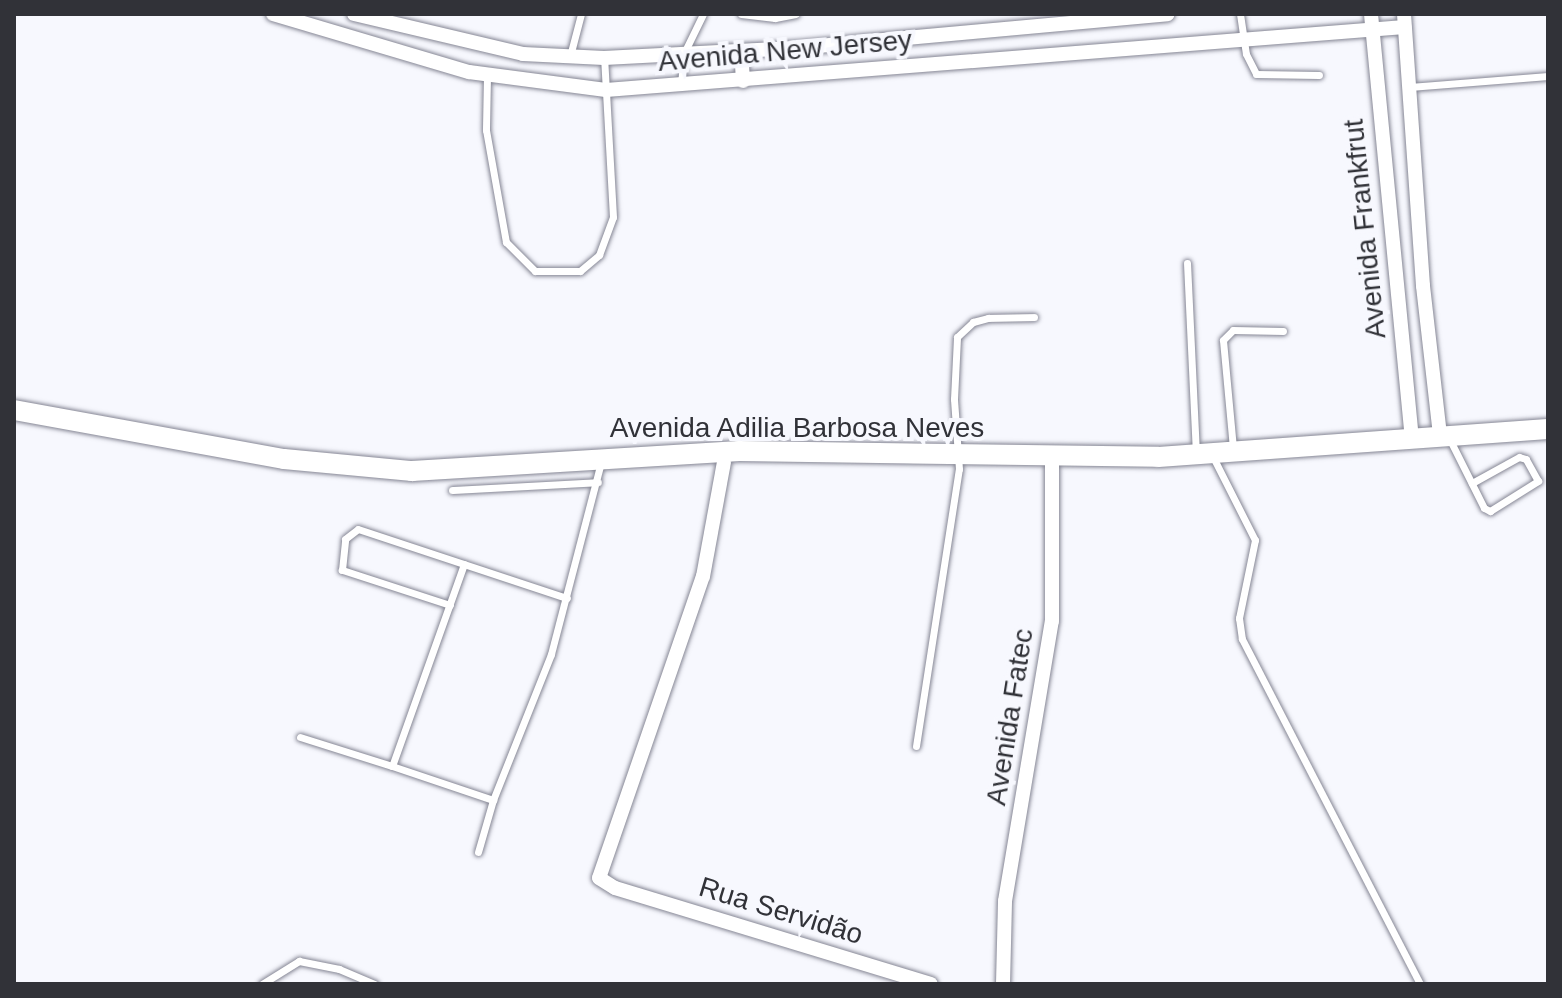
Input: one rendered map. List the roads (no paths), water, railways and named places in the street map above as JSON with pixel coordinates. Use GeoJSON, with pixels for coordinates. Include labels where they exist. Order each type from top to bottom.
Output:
{"type":"FeatureCollection","features":[{"type":"Feature","properties":{"kind":"street","name":"Avenida New Jersey"},"geometry":{"type":"LineString","coordinates":[[273,14],[296,18],[469,72],[606,90],[681,87],[1242,38],[1372,30],[1405,21]]}},
{"type":"Feature","properties":{"kind":"street","name":"Avenida New Jersey"},"geometry":{"type":"LineString","coordinates":[[354,14],[473,45],[604,58],[796,48],[1167,14]]}},
{"type":"Feature","properties":{"kind":"street","name":"Avenida Frankfrut"},"geometry":{"type":"LineString","coordinates":[[1371,14],[1412,439]]}},
{"type":"Feature","properties":{"kind":"street","name":"Avenida Frankfrut"},"geometry":{"type":"LineString","coordinates":[[1405,21],[1423,286],[1444,436]]}},
{"type":"Feature","properties":{"kind":"street"},"geometry":{"type":"LineString","coordinates":[[469,72],[473,45]]}},
{"type":"Feature","properties":{"kind":"street"},"geometry":{"type":"LineString","coordinates":[[796,48],[798,76]]}},
{"type":"Feature","properties":{"kind":"street"},"geometry":{"type":"LineString","coordinates":[[741,51],[743,81]]}},
{"type":"Feature","properties":{"kind":"street"},"geometry":{"type":"LineString","coordinates":[[1396,288],[1423,286]]}},
{"type":"Feature","properties":{"kind":"street","name":"Avenida Adilia Barbosa Neves"},"geometry":{"type":"LineString","coordinates":[[14,410],[284,459],[370,469],[474,467],[631,453],[732,456],[1214,455],[1548,429]]}},
{"type":"Feature","properties":{"kind":"street","name":"Rua Servidão"},"geometry":{"type":"LineString","coordinates":[[732,456],[703,576],[598,872],[602,883],[931,984]]}},
{"type":"Feature","properties":{"kind":"street","name":"Avenida Fatec"},"geometry":{"type":"LineString","coordinates":[[1003,984],[1007,889],[1052,621],[1052,457]]}},
{"type":"Feature","properties":{"kind":"lane"},"geometry":{"type":"LineString","coordinates":[[570,56],[581,14]]}},
{"type":"Feature","properties":{"kind":"lane"},"geometry":{"type":"LineString","coordinates":[[681,87],[684,53],[703,14]]}},
{"type":"Feature","properties":{"kind":"lane"},"geometry":{"type":"LineString","coordinates":[[741,14],[775,18],[796,14]]}},
{"type":"Feature","properties":{"kind":"lane"},"geometry":{"type":"LineString","coordinates":[[1240,14],[1242,38],[1256,74],[1319,75]]}},
{"type":"Feature","properties":{"kind":"lane"},"geometry":{"type":"LineString","coordinates":[[487,76],[486,130],[501,231],[520,261],[542,273],[588,268],[611,232],[604,58]]}},
{"type":"Feature","properties":{"kind":"lane"},"geometry":{"type":"LineString","coordinates":[[1410,87],[1548,76]]}},
{"type":"Feature","properties":{"kind":"lane"},"geometry":{"type":"LineString","coordinates":[[1187,263],[1214,455],[1255,540],[1240,610],[1242,639],[1420,984]]}},
{"type":"Feature","properties":{"kind":"lane"},"geometry":{"type":"LineString","coordinates":[[916,746],[960,456],[954,426],[957,337],[973,322],[988,318],[1034,317]]}},
{"type":"Feature","properties":{"kind":"lane"},"geometry":{"type":"LineString","coordinates":[[1214,455],[1223,340],[1233,330],[1283,331]]}},
{"type":"Feature","properties":{"kind":"lane"},"geometry":{"type":"LineString","coordinates":[[1444,436],[1472,483],[1490,511],[1538,481],[1526,459],[1519,457],[1472,483]]}},
{"type":"Feature","properties":{"kind":"lane"},"geometry":{"type":"LineString","coordinates":[[478,852],[493,800],[551,654],[598,482],[602,455]]}},
{"type":"Feature","properties":{"kind":"lane"},"geometry":{"type":"LineString","coordinates":[[452,490],[598,482]]}},
{"type":"Feature","properties":{"kind":"lane"},"geometry":{"type":"LineString","coordinates":[[450,605],[342,570],[345,539],[358,529],[567,598]]}},
{"type":"Feature","properties":{"kind":"lane"},"geometry":{"type":"LineString","coordinates":[[392,766],[464,564]]}},
{"type":"Feature","properties":{"kind":"lane"},"geometry":{"type":"LineString","coordinates":[[300,737],[493,800]]}},
{"type":"Feature","properties":{"kind":"lane"},"geometry":{"type":"LineString","coordinates":[[262,984],[299,961],[339,969],[375,984]]}}]}
